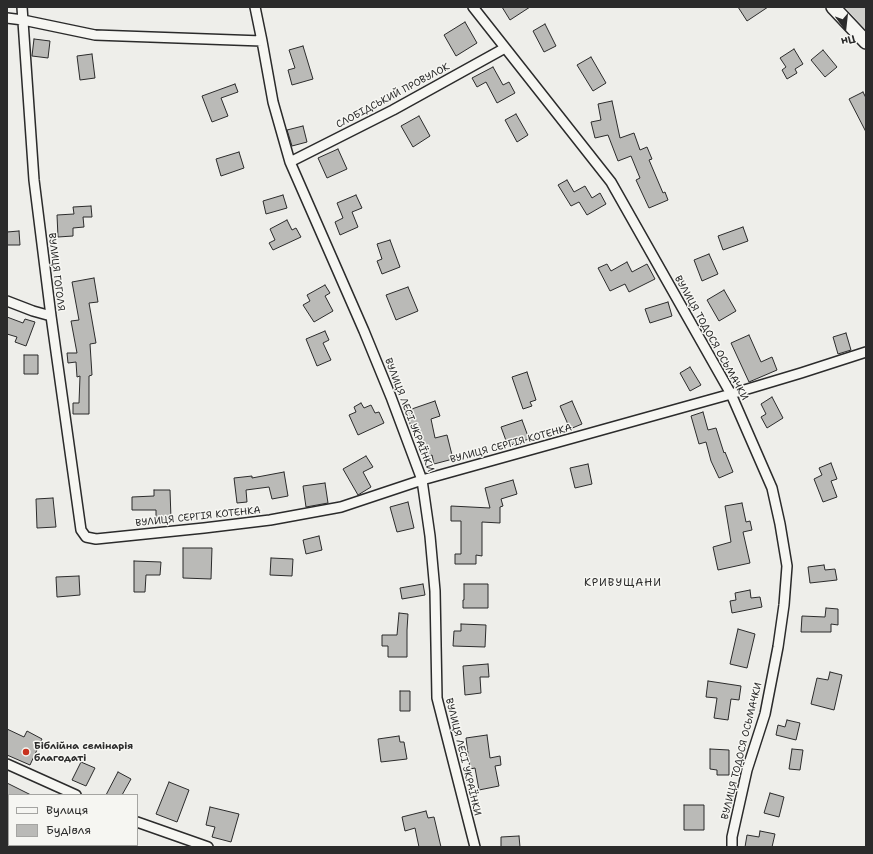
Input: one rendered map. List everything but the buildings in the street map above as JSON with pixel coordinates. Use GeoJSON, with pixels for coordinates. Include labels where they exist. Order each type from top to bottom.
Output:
{"type":"FeatureCollection","features":[{"type":"Feature","properties":{"kind":"street","name":"ВУЛИЦЯ ГОГОЛЯ"},"geometry":{"type":"LineString","coordinates":[[22,7],[32,169],[81,530],[86,537]]}},
{"type":"Feature","properties":{"kind":"street","name":"ВУЛИЦЯ ЛЕСІ УКРАЇНКИ"},"geometry":{"type":"LineString","coordinates":[[255,7],[273,102],[290,162],[364,331],[391,397],[422,480],[430,536],[435,591],[437,698],[475,847]]}},
{"type":"Feature","properties":{"kind":"street","name":"ВУЛИЦЯ ТОДОСЯ ОСЬМАЧКИ"},"geometry":{"type":"LineString","coordinates":[[473,7],[611,182],[731,394],[772,488],[787,566],[784,605],[778,647],[765,714],[748,770],[732,837],[732,847]]}},
{"type":"Feature","properties":{"kind":"street"},"geometry":{"type":"LineString","coordinates":[[833,7],[866,42]]}},
{"type":"Feature","properties":{"kind":"street"},"geometry":{"type":"LineString","coordinates":[[7,18],[95,35],[262,40]]}},
{"type":"Feature","properties":{"kind":"street","name":"СЛОБІДСЬКИЙ ПРОВУЛОК"},"geometry":{"type":"LineString","coordinates":[[290,162],[393,110],[505,48]]}},
{"type":"Feature","properties":{"kind":"street"},"geometry":{"type":"LineString","coordinates":[[7,301],[51,316]]}},
{"type":"Feature","properties":{"kind":"street","name":"ВУЛИЦЯ СЕРГІЯ КОТЕНКА"},"geometry":{"type":"LineString","coordinates":[[86,537],[96,539],[204,528],[270,520],[341,507],[422,480],[731,394],[866,352]]}},
{"type":"Feature","properties":{"kind":"street"},"geometry":{"type":"LineString","coordinates":[[7,764],[74,794]]}},
{"type":"Feature","properties":{"kind":"street"},"geometry":{"type":"LineString","coordinates":[[138,822],[208,847]]}},
{"type":"Feature","properties":{"kind":"shaded area"},"geometry":{"type":"Polygon","coordinates":[[[845,7],[866,7],[866,30],[845,7]]]}},
{"type":"Feature","properties":{"kind":"place","name":"Біблійна семінарія благодаті"},"geometry":{"type":"Point","coordinates":[26,752]}},
{"type":"Feature","properties":{"kind":"district","name":"КРИВУЩАНИ"},"geometry":{"type":"Point","coordinates":[623,583]}}]}
